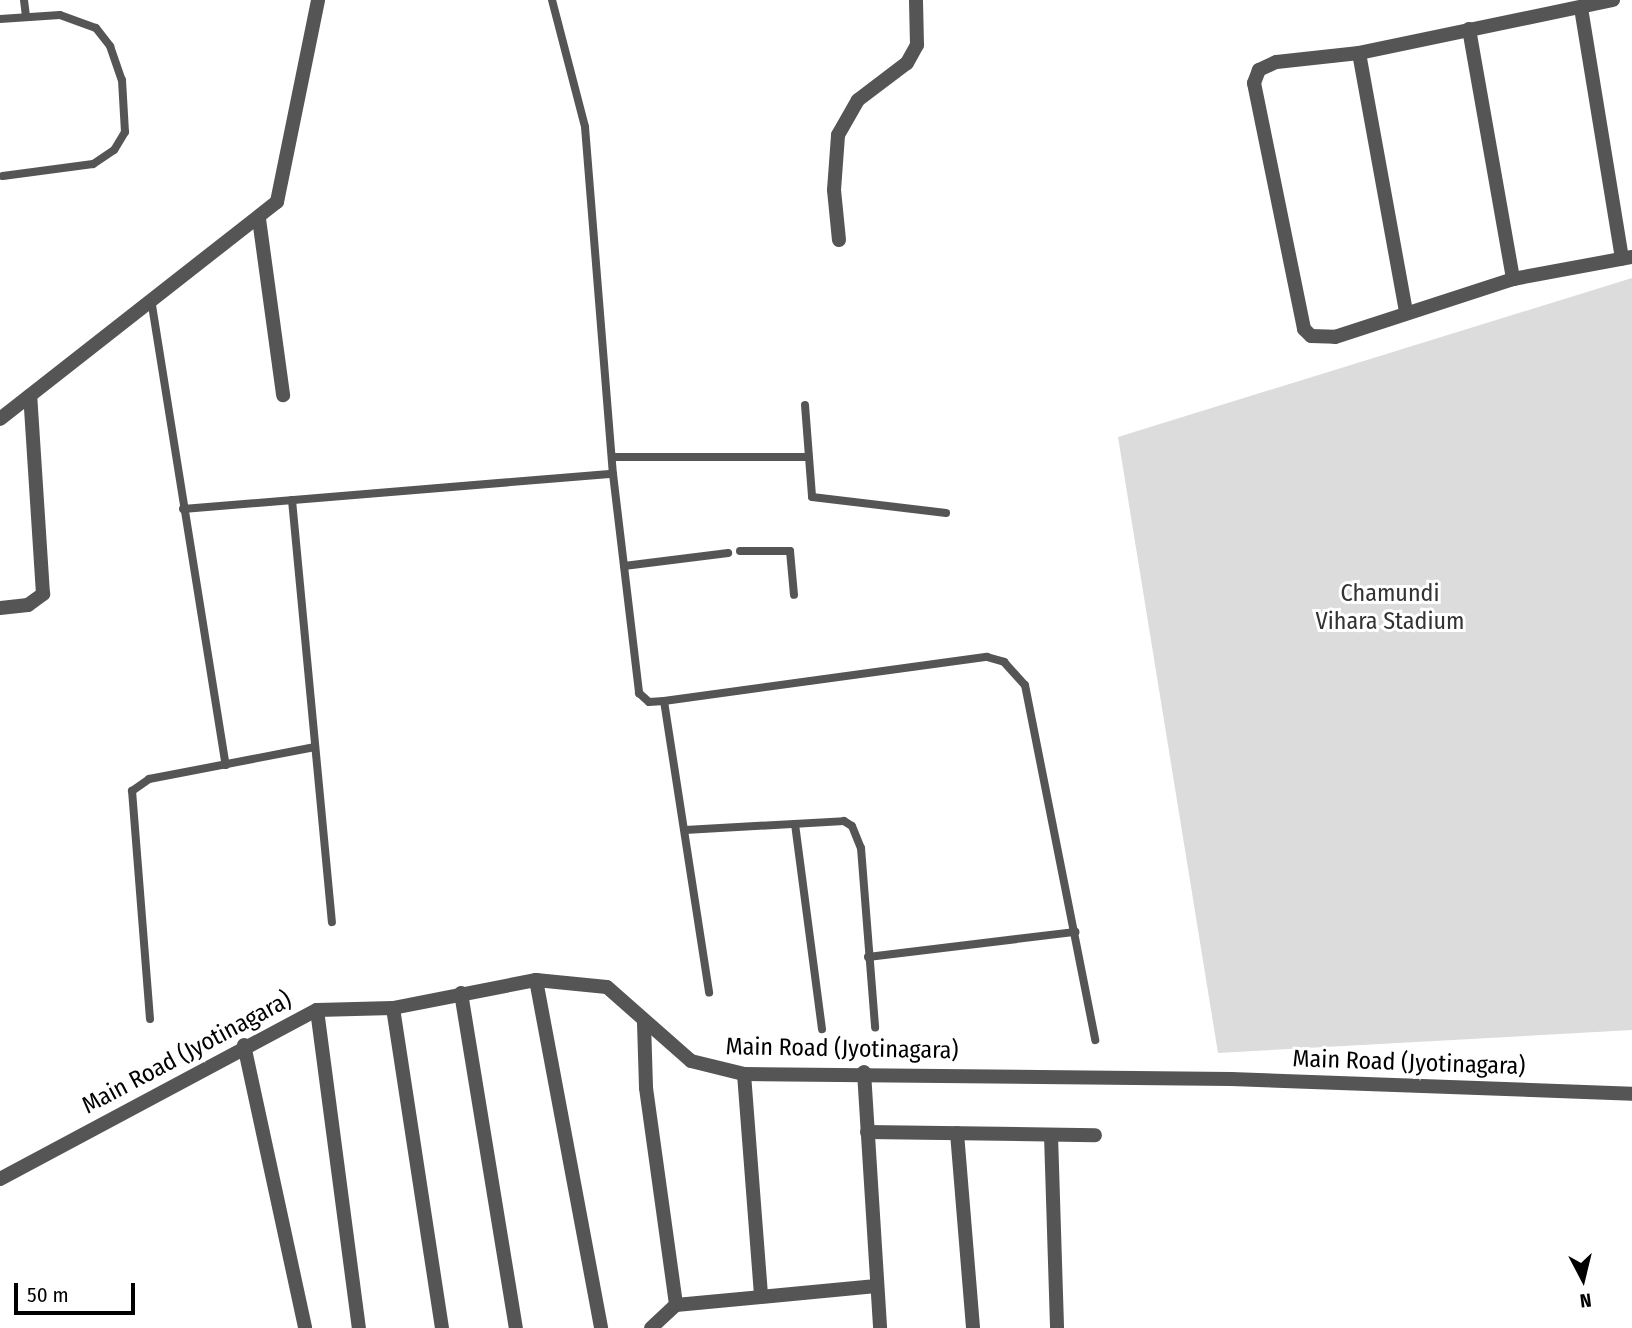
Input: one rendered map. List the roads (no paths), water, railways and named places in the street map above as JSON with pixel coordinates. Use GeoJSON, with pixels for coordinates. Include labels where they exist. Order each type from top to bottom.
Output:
{"type":"FeatureCollection","features":[{"type":"Feature","properties":{"kind":"street"},"geometry":{"type":"LineString","coordinates":[[0,419],[151,299],[259,219],[277,202],[284,186],[318,0]]}},
{"type":"Feature","properties":{"kind":"street"},"geometry":{"type":"LineString","coordinates":[[839,240],[834,190],[838,135],[858,100],[908,63],[918,36],[916,0]]}},
{"type":"Feature","properties":{"kind":"street"},"geometry":{"type":"LineString","coordinates":[[1581,8],[1627,258],[1513,279],[1406,311],[1335,337],[1311,336],[1304,329],[1254,83],[1259,70],[1276,62],[1359,53],[1613,0]]}},
{"type":"Feature","properties":{"kind":"street"},"geometry":{"type":"LineString","coordinates":[[1469,29],[1513,279]]}},
{"type":"Feature","properties":{"kind":"street"},"geometry":{"type":"LineString","coordinates":[[1359,53],[1406,311]]}},
{"type":"Feature","properties":{"kind":"street"},"geometry":{"type":"LineString","coordinates":[[259,219],[283,396]]}},
{"type":"Feature","properties":{"kind":"street"},"geometry":{"type":"LineString","coordinates":[[0,608],[28,605],[43,593],[30,395]]}},
{"type":"Feature","properties":{"kind":"street"},"geometry":{"type":"LineString","coordinates":[[536,980],[601,1328]]}},
{"type":"Feature","properties":{"kind":"street","name":"Main Road (Jyotinagara)"},"geometry":{"type":"LineString","coordinates":[[0,1178],[244,1045],[317,1010],[393,1008],[536,980],[607,987],[644,1023],[701,1066],[744,1074],[864,1072],[1118,1081],[1231,1079],[1632,1094]]}},
{"type":"Feature","properties":{"kind":"street"},"geometry":{"type":"LineString","coordinates":[[461,993],[516,1328]]}},
{"type":"Feature","properties":{"kind":"street"},"geometry":{"type":"LineString","coordinates":[[393,1008],[442,1328]]}},
{"type":"Feature","properties":{"kind":"street"},"geometry":{"type":"LineString","coordinates":[[317,1010],[359,1328]]}},
{"type":"Feature","properties":{"kind":"street"},"geometry":{"type":"LineString","coordinates":[[644,1023],[646,1088],[676,1305]]}},
{"type":"Feature","properties":{"kind":"street"},"geometry":{"type":"LineString","coordinates":[[244,1045],[297,1306],[305,1328]]}},
{"type":"Feature","properties":{"kind":"street"},"geometry":{"type":"LineString","coordinates":[[864,1072],[880,1328]]}},
{"type":"Feature","properties":{"kind":"street"},"geometry":{"type":"LineString","coordinates":[[744,1074],[761,1295]]}},
{"type":"Feature","properties":{"kind":"street"},"geometry":{"type":"LineString","coordinates":[[867,1132],[1095,1136]]}},
{"type":"Feature","properties":{"kind":"street"},"geometry":{"type":"LineString","coordinates":[[957,1133],[973,1328]]}},
{"type":"Feature","properties":{"kind":"street"},"geometry":{"type":"LineString","coordinates":[[1051,1135],[1057,1328]]}},
{"type":"Feature","properties":{"kind":"street"},"geometry":{"type":"LineString","coordinates":[[651,1328],[676,1305],[876,1286]]}},
{"type":"Feature","properties":{"kind":"lane"},"geometry":{"type":"LineString","coordinates":[[24,0],[26,16]]}},
{"type":"Feature","properties":{"kind":"lane"},"geometry":{"type":"LineString","coordinates":[[552,0],[585,127],[613,474],[639,693],[649,702],[664,701],[987,657],[1004,662],[1025,685],[1076,932],[1095,1040]]}},
{"type":"Feature","properties":{"kind":"lane"},"geometry":{"type":"LineString","coordinates":[[0,19],[60,15],[96,28],[110,47],[122,80],[125,132],[114,150],[93,164],[3,176]]}},
{"type":"Feature","properties":{"kind":"lane"},"geometry":{"type":"LineString","coordinates":[[151,299],[226,765]]}},
{"type":"Feature","properties":{"kind":"lane"},"geometry":{"type":"LineString","coordinates":[[805,405],[809,492],[815,499],[946,513]]}},
{"type":"Feature","properties":{"kind":"lane"},"geometry":{"type":"LineString","coordinates":[[612,457],[807,457]]}},
{"type":"Feature","properties":{"kind":"lane"},"geometry":{"type":"LineString","coordinates":[[183,509],[613,474]]}},
{"type":"Feature","properties":{"kind":"lane"},"geometry":{"type":"LineString","coordinates":[[292,500],[332,922]]}},
{"type":"Feature","properties":{"kind":"lane"},"geometry":{"type":"LineString","coordinates":[[740,551],[790,551],[794,595]]}},
{"type":"Feature","properties":{"kind":"lane"},"geometry":{"type":"LineString","coordinates":[[624,566],[728,553]]}},
{"type":"Feature","properties":{"kind":"lane"},"geometry":{"type":"LineString","coordinates":[[664,701],[709,993]]}},
{"type":"Feature","properties":{"kind":"lane"},"geometry":{"type":"LineString","coordinates":[[150,1019],[132,791],[149,779],[315,747]]}},
{"type":"Feature","properties":{"kind":"lane"},"geometry":{"type":"LineString","coordinates":[[685,830],[844,821],[857,833],[875,1027]]}},
{"type":"Feature","properties":{"kind":"lane"},"geometry":{"type":"LineString","coordinates":[[795,824],[822,1029]]}},
{"type":"Feature","properties":{"kind":"lane"},"geometry":{"type":"LineString","coordinates":[[868,957],[1076,932]]}},
{"type":"Feature","properties":{"kind":"park label","name":"Chamundi Vihara Stadium"},"geometry":{"type":"Point","coordinates":[1390,608]}}]}
